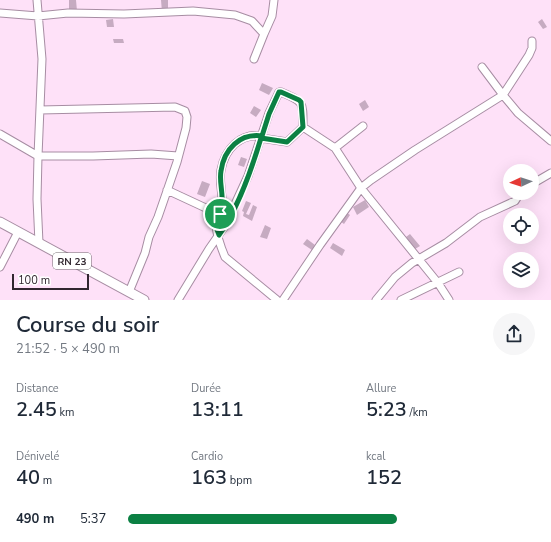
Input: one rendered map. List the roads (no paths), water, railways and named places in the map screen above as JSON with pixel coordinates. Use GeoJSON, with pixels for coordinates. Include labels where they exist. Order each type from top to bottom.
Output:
{"type":"FeatureCollection","features":[{"type":"Feature","properties":{"kind":"main road","name":"RN 23"},"geometry":{"type":"LineString","coordinates":[[0,222],[144,300]]}},
{"type":"Feature","properties":{"kind":"street"},"geometry":{"type":"LineString","coordinates":[[37,0],[42,59],[37,200],[39,243]]}},
{"type":"Feature","properties":{"kind":"street"},"geometry":{"type":"LineString","coordinates":[[254,59],[272,16],[274,0]]}},
{"type":"Feature","properties":{"kind":"street"},"geometry":{"type":"LineString","coordinates":[[0,13],[38,16],[68,13],[124,14],[193,11],[235,15],[252,21],[264,34]]}},
{"type":"Feature","properties":{"kind":"street"},"geometry":{"type":"LineString","coordinates":[[283,300],[361,188],[415,150],[502,95],[529,54],[532,48],[532,41]]}},
{"type":"Feature","properties":{"kind":"street"},"geometry":{"type":"LineString","coordinates":[[482,67],[518,114],[551,141]]}},
{"type":"Feature","properties":{"kind":"street"},"geometry":{"type":"LineString","coordinates":[[178,300],[228,218],[248,176],[269,114],[280,91],[301,102],[303,127]]}},
{"type":"Feature","properties":{"kind":"street"},"geometry":{"type":"LineString","coordinates":[[40,110],[175,107],[185,111],[187,117],[178,156],[129,292]]}},
{"type":"Feature","properties":{"kind":"street"},"geometry":{"type":"LineString","coordinates":[[335,148],[363,126]]}},
{"type":"Feature","properties":{"kind":"street"},"geometry":{"type":"LineString","coordinates":[[303,127],[335,148],[361,188],[438,283],[449,300]]}},
{"type":"Feature","properties":{"kind":"street"},"geometry":{"type":"LineString","coordinates":[[277,300],[225,257],[222,251],[219,235],[216,229],[216,223],[220,214],[222,201],[220,185],[221,170],[232,147],[240,139],[251,135],[287,142],[303,127]]}},
{"type":"Feature","properties":{"kind":"street"},"geometry":{"type":"LineString","coordinates":[[0,134],[38,156],[151,154],[178,156]]}},
{"type":"Feature","properties":{"kind":"street"},"geometry":{"type":"LineString","coordinates":[[539,180],[551,173]]}},
{"type":"Feature","properties":{"kind":"street"},"geometry":{"type":"LineString","coordinates":[[167,190],[228,218]]}},
{"type":"Feature","properties":{"kind":"street"},"geometry":{"type":"LineString","coordinates":[[376,300],[395,277],[418,259],[446,243],[480,218],[516,200]]}},
{"type":"Feature","properties":{"kind":"street"},"geometry":{"type":"LineString","coordinates":[[0,267],[18,232]]}},
{"type":"Feature","properties":{"kind":"street"},"geometry":{"type":"LineString","coordinates":[[401,300],[459,272]]}}]}
